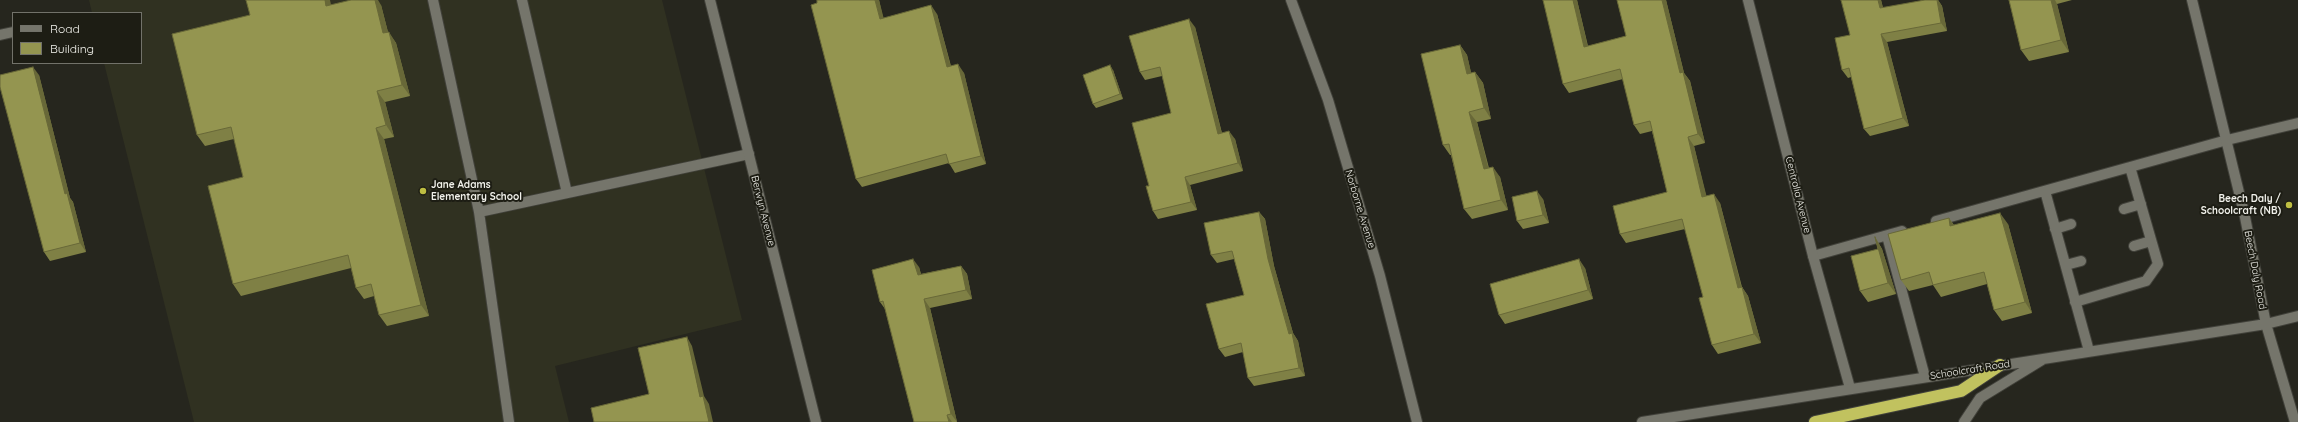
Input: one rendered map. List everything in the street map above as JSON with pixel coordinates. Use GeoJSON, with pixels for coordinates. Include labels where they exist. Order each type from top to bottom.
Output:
{"type":"FeatureCollection","features":[{"type":"Feature","properties":{"kind":"highway"},"geometry":{"type":"LineString","coordinates":[[1815,422],[1961,391],[2000,365]]}},
{"type":"Feature","properties":{"kind":"street"},"geometry":{"type":"LineString","coordinates":[[433,0],[479,212],[509,422]]}},
{"type":"Feature","properties":{"kind":"street"},"geometry":{"type":"LineString","coordinates":[[522,0],[567,193]]}},
{"type":"Feature","properties":{"kind":"street","name":"Berwyn Avenue"},"geometry":{"type":"LineString","coordinates":[[710,0],[816,422]]}},
{"type":"Feature","properties":{"kind":"street","name":"Norborne Avenue"},"geometry":{"type":"LineString","coordinates":[[1291,0],[1328,100],[1371,245],[1417,422]]}},
{"type":"Feature","properties":{"kind":"street","name":"Centralia Avenue"},"geometry":{"type":"LineString","coordinates":[[1748,0],[1813,256],[1850,388]]}},
{"type":"Feature","properties":{"kind":"street","name":"Beech Daly Road"},"geometry":{"type":"LineString","coordinates":[[2192,0],[2227,140],[2266,324],[2295,422]]}},
{"type":"Feature","properties":{"kind":"street"},"geometry":{"type":"LineString","coordinates":[[0,35],[12,32]]}},
{"type":"Feature","properties":{"kind":"street"},"geometry":{"type":"LineString","coordinates":[[1924,225],[2227,140],[2298,123]]}},
{"type":"Feature","properties":{"kind":"street"},"geometry":{"type":"LineString","coordinates":[[479,212],[749,154]]}},
{"type":"Feature","properties":{"kind":"street"},"geometry":{"type":"LineString","coordinates":[[2076,302],[2146,281],[2158,264],[2130,167]]}},
{"type":"Feature","properties":{"kind":"street"},"geometry":{"type":"LineString","coordinates":[[2045,191],[2089,351]]}},
{"type":"Feature","properties":{"kind":"street"},"geometry":{"type":"LineString","coordinates":[[2124,209],[2141,204]]}},
{"type":"Feature","properties":{"kind":"street"},"geometry":{"type":"LineString","coordinates":[[2056,229],[2071,224]]}},
{"type":"Feature","properties":{"kind":"street"},"geometry":{"type":"LineString","coordinates":[[1813,256],[1909,229]]}},
{"type":"Feature","properties":{"kind":"street"},"geometry":{"type":"LineString","coordinates":[[1887,236],[1925,377]]}},
{"type":"Feature","properties":{"kind":"street"},"geometry":{"type":"LineString","coordinates":[[2134,246],[2151,241]]}},
{"type":"Feature","properties":{"kind":"street"},"geometry":{"type":"LineString","coordinates":[[2066,265],[2081,261]]}},
{"type":"Feature","properties":{"kind":"street","name":"Schoolcraft Road"},"geometry":{"type":"LineString","coordinates":[[1642,422],[2047,357],[2266,324],[2298,316]]}},
{"type":"Feature","properties":{"kind":"street"},"geometry":{"type":"LineString","coordinates":[[1964,422],[1980,398],[2047,357]]}},
{"type":"Feature","properties":{"kind":"shaded area","name":"Jane Adams Elementary School"},"geometry":{"type":"Polygon","coordinates":[[[89,0],[662,0],[742,320],[555,366],[569,422],[194,422],[104,64],[142,64],[142,12],[92,12],[89,0]]]}},
{"type":"Feature","properties":{"kind":"building"},"geometry":{"type":"Polygon","coordinates":[[[246,0],[325,0],[326,6],[351,0],[375,0],[383,33],[389,32],[402,85],[377,91],[386,125],[376,128],[421,305],[379,315],[371,284],[356,288],[348,255],[233,284],[208,186],[243,177],[231,127],[197,135],[172,34],[250,15],[246,0]]]}},
{"type":"Feature","properties":{"kind":"building"},"geometry":{"type":"Polygon","coordinates":[[[817,0],[875,0],[880,19],[931,5],[947,67],[958,64],[981,156],[949,164],[946,154],[856,179],[811,5],[817,3],[817,0]]]}},
{"type":"Feature","properties":{"kind":"building"},"geometry":{"type":"Polygon","coordinates":[[[1543,0],[1573,0],[1584,47],[1626,36],[1617,0],[1662,0],[1680,73],[1683,72],[1698,134],[1688,137],[1702,197],[1714,194],[1738,288],[1742,287],[1754,334],[1712,345],[1699,298],[1703,297],[1682,219],[1620,234],[1613,206],[1667,192],[1650,121],[1634,125],[1620,69],[1563,84],[1543,0]]]}},
{"type":"Feature","properties":{"kind":"building"},"geometry":{"type":"Polygon","coordinates":[[[1841,0],[1878,0],[1880,8],[1925,0],[1937,0],[1941,23],[1881,34],[1903,118],[1864,129],[1849,68],[1842,70],[1835,38],[1850,35],[1841,0]]]}},
{"type":"Feature","properties":{"kind":"building"},"geometry":{"type":"Polygon","coordinates":[[[2009,0],[2051,0],[2061,40],[2021,50],[2009,0]]]}},
{"type":"Feature","properties":{"kind":"building"},"geometry":{"type":"Polygon","coordinates":[[[1189,19],[1218,134],[1229,131],[1238,163],[1185,177],[1191,202],[1153,211],[1146,186],[1149,186],[1132,123],[1171,113],[1160,67],[1140,72],[1129,36],[1189,19]]]}},
{"type":"Feature","properties":{"kind":"building"},"geometry":{"type":"Polygon","coordinates":[[[1460,45],[1467,74],[1475,72],[1484,108],[1469,112],[1484,169],[1493,167],[1501,200],[1464,209],[1449,144],[1443,145],[1421,54],[1460,45]]]}},
{"type":"Feature","properties":{"kind":"building"},"geometry":{"type":"Polygon","coordinates":[[[1110,65],[1120,94],[1093,104],[1083,75],[1110,65]]]}},
{"type":"Feature","properties":{"kind":"building"},"geometry":{"type":"Polygon","coordinates":[[[33,67],[65,194],[67,193],[80,243],[44,252],[0,87],[0,75],[33,67]]]}},
{"type":"Feature","properties":{"kind":"building"},"geometry":{"type":"Polygon","coordinates":[[[1537,191],[1543,215],[1517,221],[1512,197],[1537,191]]]}},
{"type":"Feature","properties":{"kind":"building"},"geometry":{"type":"Polygon","coordinates":[[[1259,212],[1268,259],[1289,334],[1292,333],[1299,368],[1248,378],[1241,343],[1219,349],[1206,304],[1244,295],[1232,251],[1211,255],[1204,223],[1259,212]]]}},
{"type":"Feature","properties":{"kind":"building"},"geometry":{"type":"Polygon","coordinates":[[[2000,213],[2025,302],[1994,310],[1984,272],[1933,285],[1929,272],[1901,280],[1888,234],[1949,218],[1950,226],[2000,213]]]}},
{"type":"Feature","properties":{"kind":"building"},"geometry":{"type":"Polygon","coordinates":[[[1875,237],[1888,283],[1860,291],[1851,256],[1878,249],[1875,237]]]}},
{"type":"Feature","properties":{"kind":"building"},"geometry":{"type":"Polygon","coordinates":[[[913,259],[918,275],[961,266],[966,290],[924,299],[951,414],[947,415],[949,422],[914,422],[883,301],[880,302],[872,270],[913,259]]]}},
{"type":"Feature","properties":{"kind":"building"},"geometry":{"type":"Polygon","coordinates":[[[1579,259],[1588,290],[1499,315],[1490,284],[1579,259]]]}},
{"type":"Feature","properties":{"kind":"building"},"geometry":{"type":"Polygon","coordinates":[[[687,337],[700,397],[703,396],[709,422],[594,422],[591,408],[649,394],[638,348],[687,337]]]}},
{"type":"Feature","properties":{"kind":"place","name":"Jane Adams Elementary School"},"geometry":{"type":"Point","coordinates":[423,191]}},
{"type":"Feature","properties":{"kind":"place","name":"Beech Daly / Schoolcraft (NB)"},"geometry":{"type":"Point","coordinates":[2289,205]}}]}
